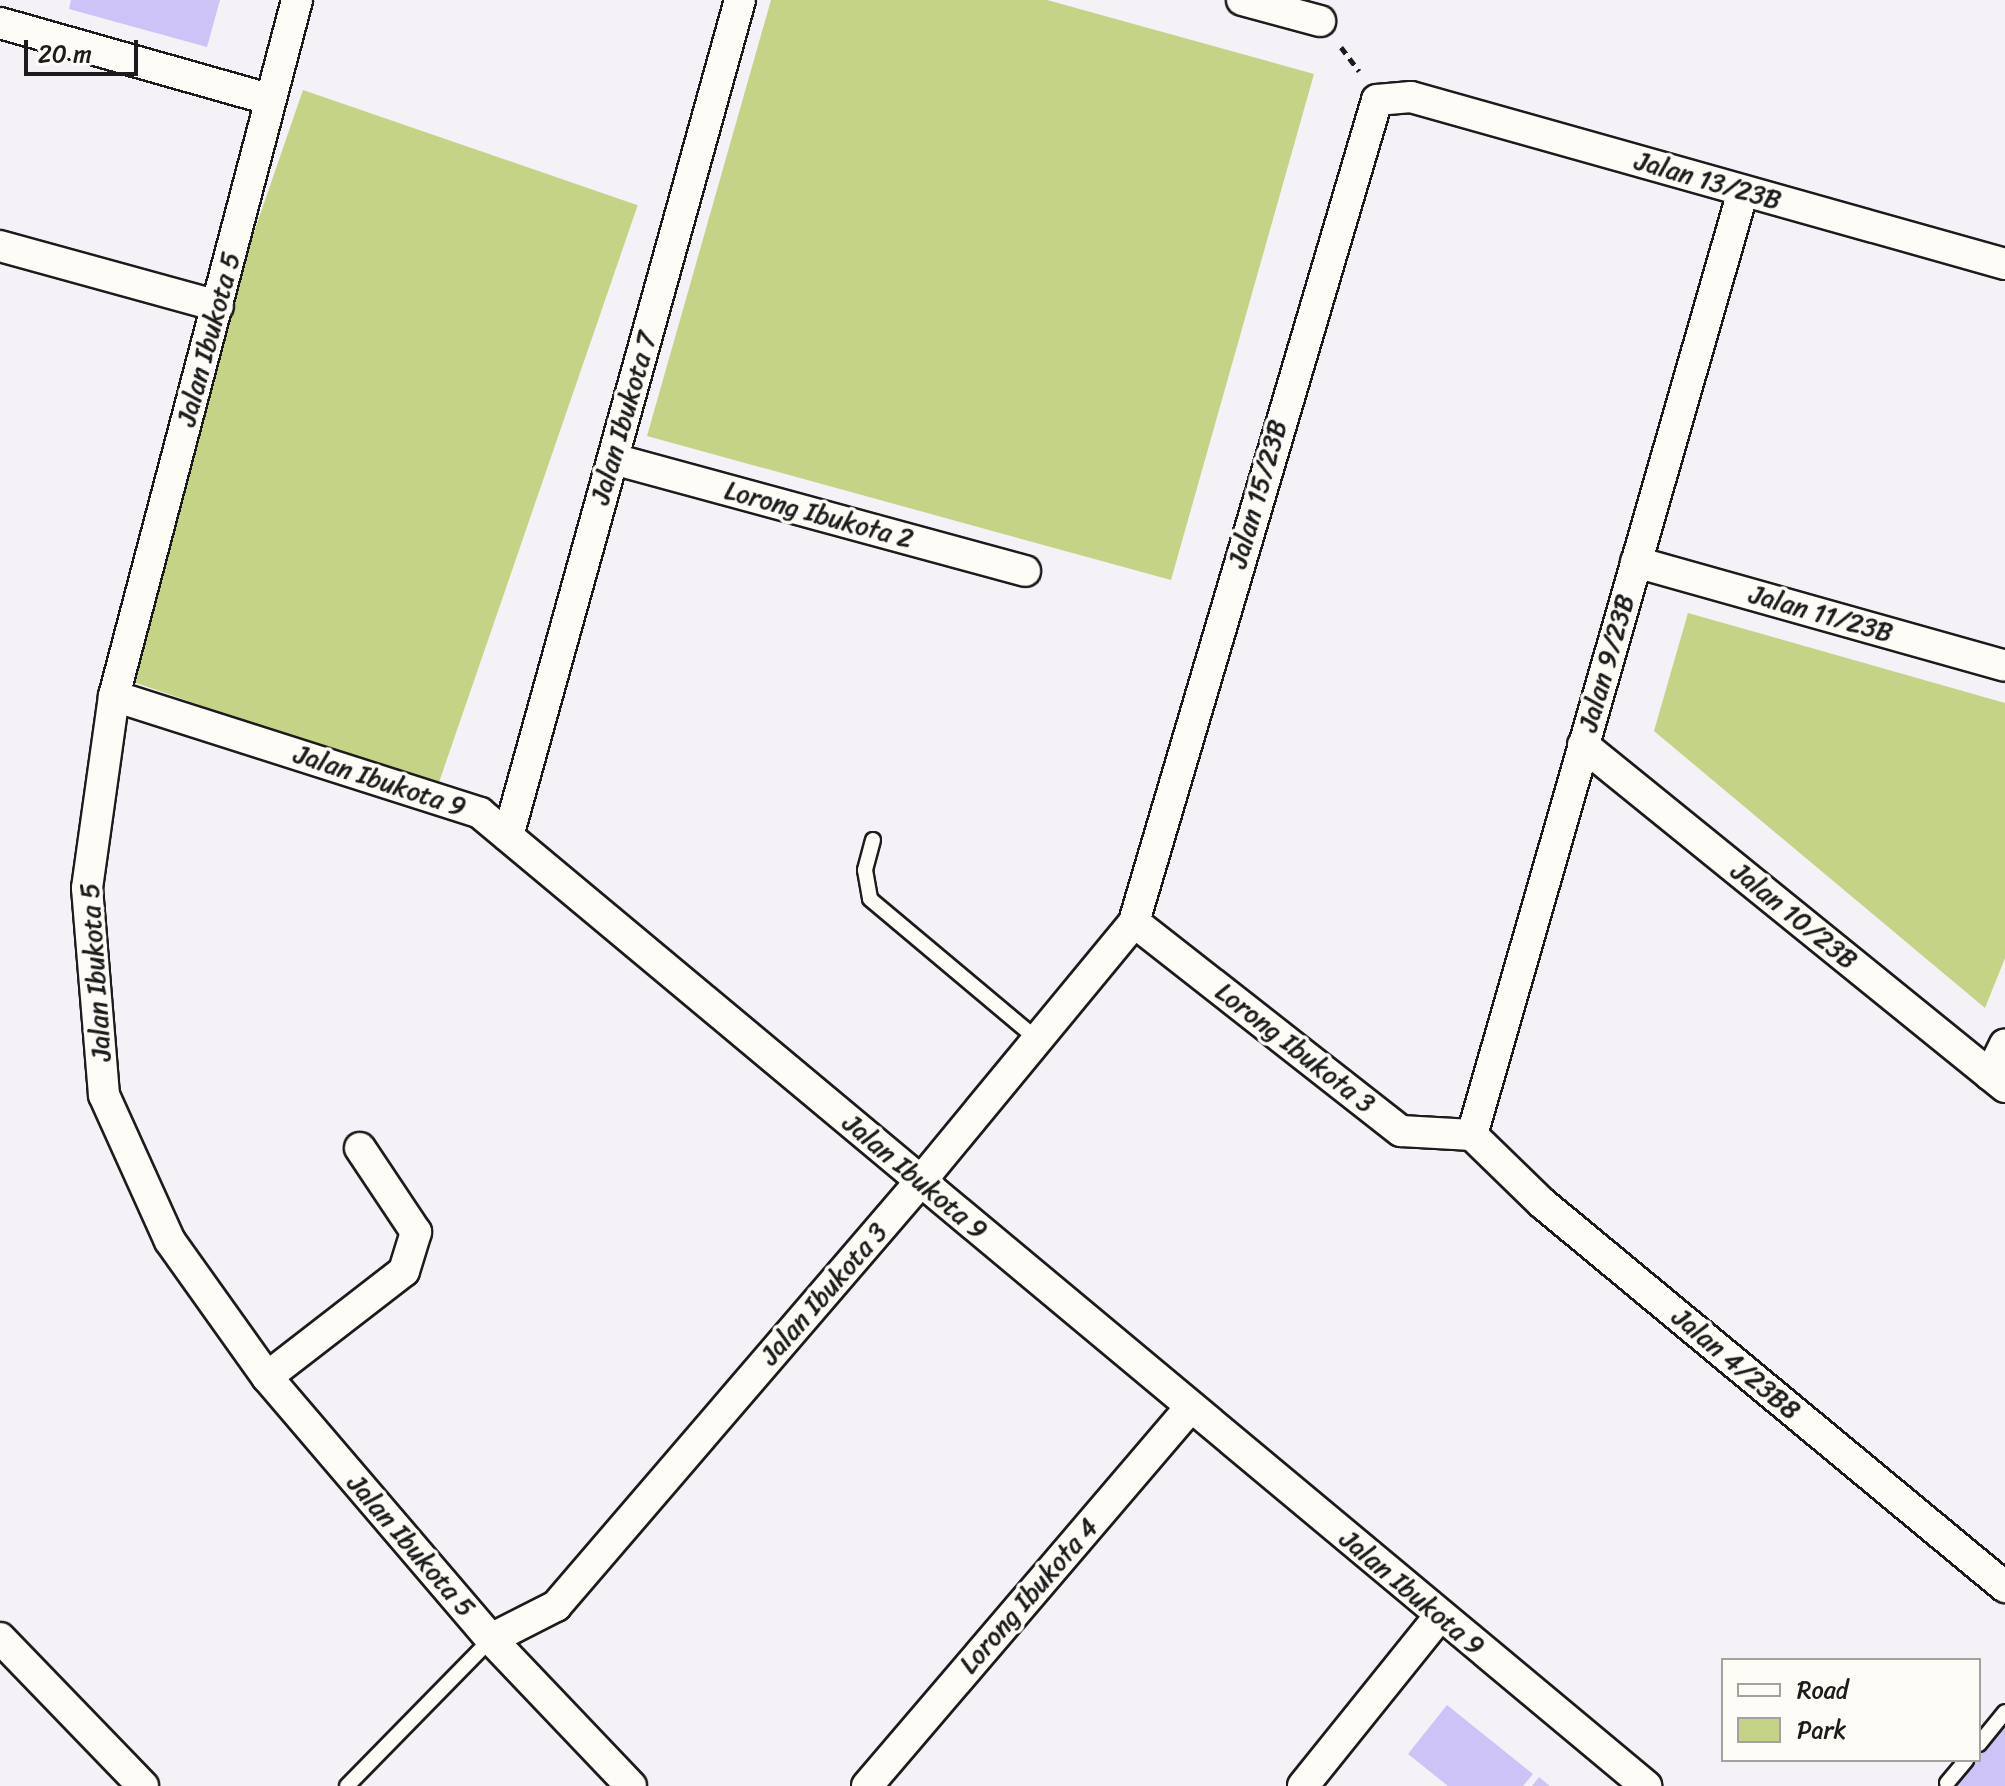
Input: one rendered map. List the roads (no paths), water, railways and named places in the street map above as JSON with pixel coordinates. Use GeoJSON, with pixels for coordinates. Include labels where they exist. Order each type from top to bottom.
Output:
{"type":"FeatureCollection","features":[{"type":"Feature","properties":{"kind":"street","name":"Jalan Ibukota 5"},"geometry":{"type":"LineString","coordinates":[[297,0],[114,696],[87,888],[104,1095],[170,1241],[267,1377],[491,1639],[631,1786]]}},
{"type":"Feature","properties":{"kind":"street","name":"Jalan Ibukota 7"},"geometry":{"type":"LineString","coordinates":[[508,836],[740,0]]}},
{"type":"Feature","properties":{"kind":"street"},"geometry":{"type":"LineString","coordinates":[[1242,0],[1320,21]]}},
{"type":"Feature","properties":{"kind":"street"},"geometry":{"type":"LineString","coordinates":[[0,23],[269,99]]}},
{"type":"Feature","properties":{"kind":"street","name":"Jalan 15/23B"},"geometry":{"type":"LineString","coordinates":[[1134,922],[1377,100],[1411,97]]}},
{"type":"Feature","properties":{"kind":"street","name":"Jalan 13/23B"},"geometry":{"type":"LineString","coordinates":[[1411,97],[2005,264]]}},
{"type":"Feature","properties":{"kind":"street","name":"Jalan 9/23B"},"geometry":{"type":"LineString","coordinates":[[1472,1135],[1743,191]]}},
{"type":"Feature","properties":{"kind":"street"},"geometry":{"type":"LineString","coordinates":[[0,246],[218,306]]}},
{"type":"Feature","properties":{"kind":"street","name":"Lorong Ibukota 2"},"geometry":{"type":"LineString","coordinates":[[613,459],[1025,571]]}},
{"type":"Feature","properties":{"kind":"street","name":"Jalan 11/23B"},"geometry":{"type":"LineString","coordinates":[[1636,562],[2005,666]]}},
{"type":"Feature","properties":{"kind":"street","name":"Jalan Ibukota 9"},"geometry":{"type":"LineString","coordinates":[[114,696],[480,813],[1439,1617],[1646,1786]]}},
{"type":"Feature","properties":{"kind":"street","name":"Jalan 10/23B"},"geometry":{"type":"LineString","coordinates":[[1583,745],[1998,1081]]}},
{"type":"Feature","properties":{"kind":"street","name":"Jalan Ibukota 3"},"geometry":{"type":"LineString","coordinates":[[491,1639],[556,1606],[920,1182],[1134,922]]}},
{"type":"Feature","properties":{"kind":"street","name":"Lorong Ibukota 3"},"geometry":{"type":"LineString","coordinates":[[1134,922],[1401,1131],[1472,1135]]}},
{"type":"Feature","properties":{"kind":"street"},"geometry":{"type":"LineString","coordinates":[[1998,1081],[2005,1044]]}},
{"type":"Feature","properties":{"kind":"street","name":"Jalan 4/23B8"},"geometry":{"type":"LineString","coordinates":[[1472,1135],[1542,1203],[2005,1587]]}},
{"type":"Feature","properties":{"kind":"street"},"geometry":{"type":"LineString","coordinates":[[267,1377],[404,1271],[416,1232],[360,1148]]}},
{"type":"Feature","properties":{"kind":"street","name":"Lorong Ibukota 4"},"geometry":{"type":"LineString","coordinates":[[867,1786],[1191,1407]]}},
{"type":"Feature","properties":{"kind":"street"},"geometry":{"type":"LineString","coordinates":[[1303,1786],[1439,1617]]}},
{"type":"Feature","properties":{"kind":"street"},"geometry":{"type":"LineString","coordinates":[[2,1649],[143,1786]]}},
{"type":"Feature","properties":{"kind":"lane"},"geometry":{"type":"LineString","coordinates":[[873,840],[865,870],[870,899],[1037,1039]]}},
{"type":"Feature","properties":{"kind":"lane"},"geometry":{"type":"LineString","coordinates":[[347,1786],[375,1767],[491,1639]]}},
{"type":"Feature","properties":{"kind":"lane"},"geometry":{"type":"LineString","coordinates":[[1981,1742],[2005,1712]]}},
{"type":"Feature","properties":{"kind":"lane"},"geometry":{"type":"LineString","coordinates":[[1947,1783],[1964,1762]]}}]}
